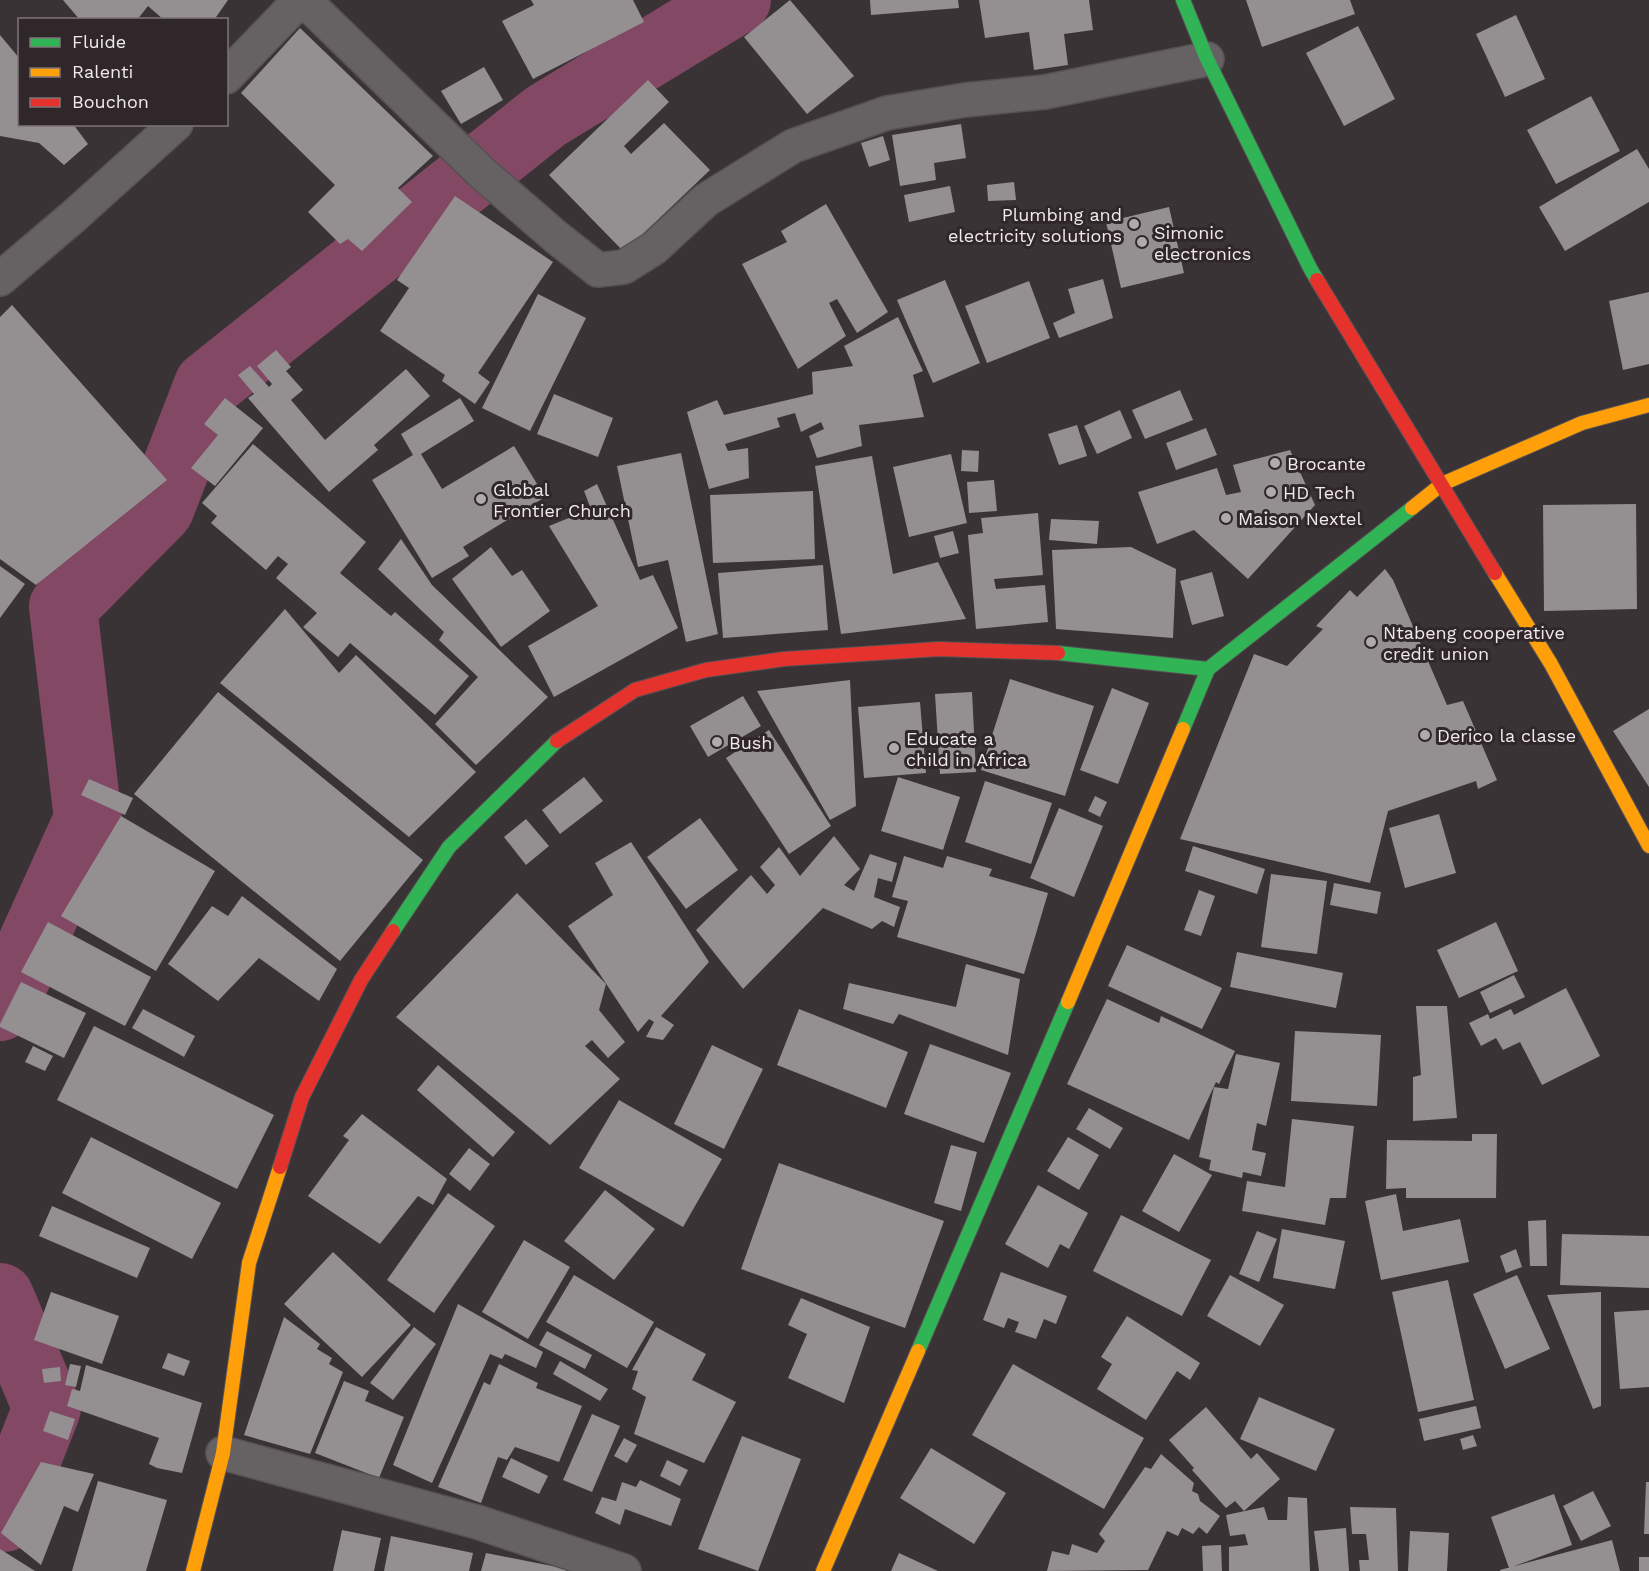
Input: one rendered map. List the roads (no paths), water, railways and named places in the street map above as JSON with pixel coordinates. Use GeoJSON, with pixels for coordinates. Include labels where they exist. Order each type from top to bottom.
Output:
{"type":"FeatureCollection","features":[{"type":"Feature","properties":{"kind":"main road"},"geometry":{"type":"LineString","coordinates":[[1183,0],[1207,59],[1310,268],[1551,664],[1649,846]]}},
{"type":"Feature","properties":{"kind":"main road"},"geometry":{"type":"LineString","coordinates":[[823,1571],[1006,1149],[1208,669],[1442,484],[1581,423],[1649,405]]}},
{"type":"Feature","properties":{"kind":"main road"},"geometry":{"type":"LineString","coordinates":[[193,1571],[222,1453],[249,1263],[302,1097],[361,980],[449,847],[556,742],[635,690],[706,670],[784,659],[939,649],[1072,654],[1208,669]]}},
{"type":"Feature","properties":{"kind":"street"},"geometry":{"type":"LineString","coordinates":[[228,75],[302,0],[481,172],[598,270],[624,267],[654,248],[706,200],[793,146],[887,112],[965,100],[1046,92],[1207,59]]}},
{"type":"Feature","properties":{"kind":"street"},"geometry":{"type":"LineString","coordinates":[[0,279],[174,126]]}},
{"type":"Feature","properties":{"kind":"street"},"geometry":{"type":"LineString","coordinates":[[222,1453],[477,1522],[624,1571]]}},
{"type":"Feature","properties":{"kind":"waterway"},"geometry":{"type":"LineString","coordinates":[[0,1007],[9,994],[88,819],[63,607],[160,509],[208,385],[546,116],[737,0]]}},
{"type":"Feature","properties":{"kind":"waterway"},"geometry":{"type":"LineString","coordinates":[[0,1297],[47,1408],[4,1518],[0,1518]]}},
{"type":"Feature","properties":{"kind":"place","name":"Plumbing and electricity solutions"},"geometry":{"type":"Point","coordinates":[1134,224]}},
{"type":"Feature","properties":{"kind":"place","name":"Simonic electronics"},"geometry":{"type":"Point","coordinates":[1142,242]}},
{"type":"Feature","properties":{"kind":"place","name":"Brocante"},"geometry":{"type":"Point","coordinates":[1275,463]}},
{"type":"Feature","properties":{"kind":"place","name":"HD Tech"},"geometry":{"type":"Point","coordinates":[1271,492]}},
{"type":"Feature","properties":{"kind":"place","name":"Global Frontier Church"},"geometry":{"type":"Point","coordinates":[481,499]}},
{"type":"Feature","properties":{"kind":"place","name":"Maison Nextel"},"geometry":{"type":"Point","coordinates":[1226,518]}},
{"type":"Feature","properties":{"kind":"place","name":"Ntabeng cooperative credit union"},"geometry":{"type":"Point","coordinates":[1371,642]}},
{"type":"Feature","properties":{"kind":"place","name":"Derico la classe"},"geometry":{"type":"Point","coordinates":[1425,735]}},
{"type":"Feature","properties":{"kind":"place","name":"Bush"},"geometry":{"type":"Point","coordinates":[717,742]}},
{"type":"Feature","properties":{"kind":"place","name":"Educate a child in Africa"},"geometry":{"type":"Point","coordinates":[894,748]}}]}
